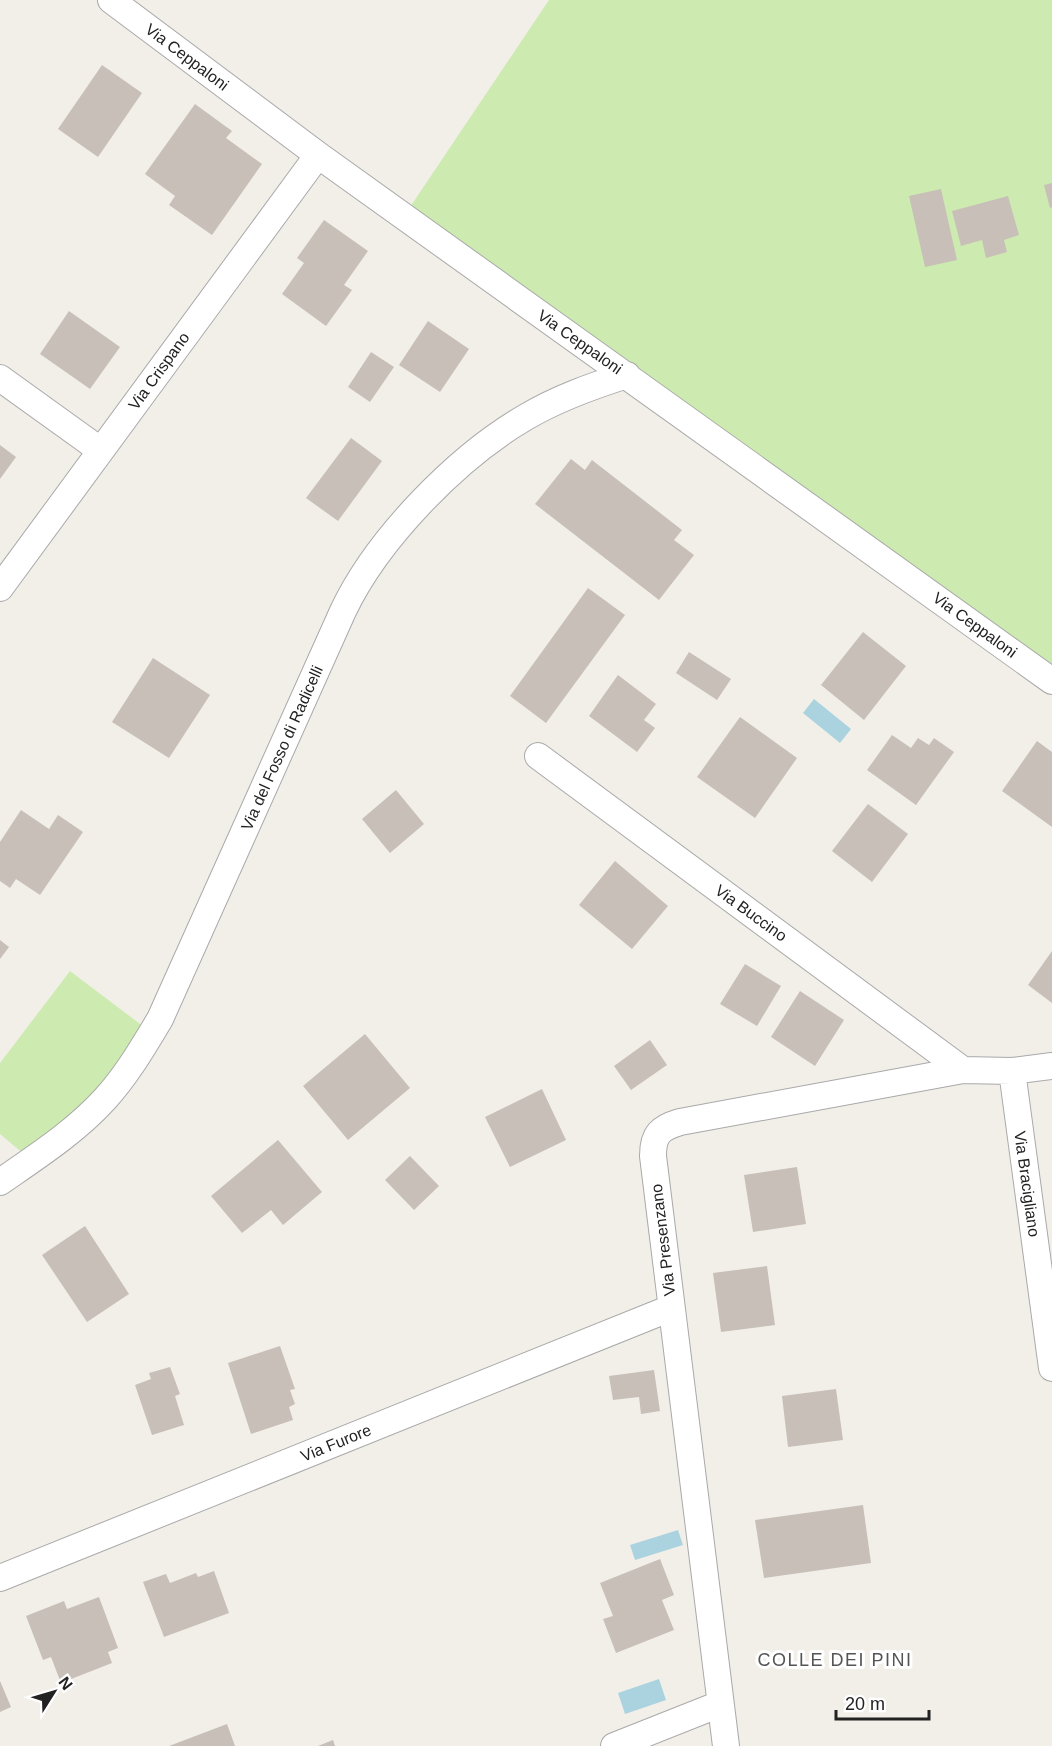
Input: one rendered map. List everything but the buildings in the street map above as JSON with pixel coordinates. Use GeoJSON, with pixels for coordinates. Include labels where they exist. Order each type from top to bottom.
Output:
{"type":"FeatureCollection","features":[{"type":"Feature","properties":{"kind":"street","name":"Via Ceppaloni"},"geometry":{"type":"LineString","coordinates":[[111,0],[318,155],[1052,681]]}},
{"type":"Feature","properties":{"kind":"street","name":"Via Crispano"},"geometry":{"type":"LineString","coordinates":[[0,588],[318,155]]}},
{"type":"Feature","properties":{"kind":"street","name":"Via del Fosso di Radicelli"},"geometry":{"type":"LineString","coordinates":[[0,1182],[64,1136],[104,1101],[132,1065],[160,1019],[343,611],[378,553],[449,476],[505,430],[565,396],[627,375]]}},
{"type":"Feature","properties":{"kind":"street"},"geometry":{"type":"LineString","coordinates":[[0,378],[100,450]]}},
{"type":"Feature","properties":{"kind":"street","name":"Via Buccino"},"geometry":{"type":"LineString","coordinates":[[538,756],[963,1070]]}},
{"type":"Feature","properties":{"kind":"street","name":"Via Presenzano"},"geometry":{"type":"LineString","coordinates":[[726,1746],[653,1156],[655,1139],[666,1127],[680,1122],[963,1070],[1012,1071],[1052,1066]]}},
{"type":"Feature","properties":{"kind":"street","name":"Via Bracigliano"},"geometry":{"type":"LineString","coordinates":[[1012,1071],[1052,1368]]}},
{"type":"Feature","properties":{"kind":"street","name":"Via Furore"},"geometry":{"type":"LineString","coordinates":[[0,1578],[671,1308]]}},
{"type":"Feature","properties":{"kind":"street"},"geometry":{"type":"LineString","coordinates":[[614,1746],[720,1704]]}},
{"type":"Feature","properties":{"kind":"green space"},"geometry":{"type":"Polygon","coordinates":[[[549,0],[1052,0],[1052,681],[404,216],[549,0]]]}},
{"type":"Feature","properties":{"kind":"green space"},"geometry":{"type":"Polygon","coordinates":[[[70,971],[152,1033],[31,1160],[0,1134],[0,1063],[70,971]]]}},
{"type":"Feature","properties":{"kind":"water"},"geometry":{"type":"Polygon","coordinates":[[[814,699],[851,729],[840,743],[803,713],[814,699]]]}},
{"type":"Feature","properties":{"kind":"water"},"geometry":{"type":"Polygon","coordinates":[[[678,1530],[683,1545],[635,1560],[630,1545],[678,1530]]]}},
{"type":"Feature","properties":{"kind":"water"},"geometry":{"type":"Polygon","coordinates":[[[659,1679],[666,1700],[625,1714],[618,1693],[659,1679]]]}},
{"type":"Feature","properties":{"kind":"district","name":"COLLE DEI PINI"},"geometry":{"type":"Point","coordinates":[835,1660]}}]}
